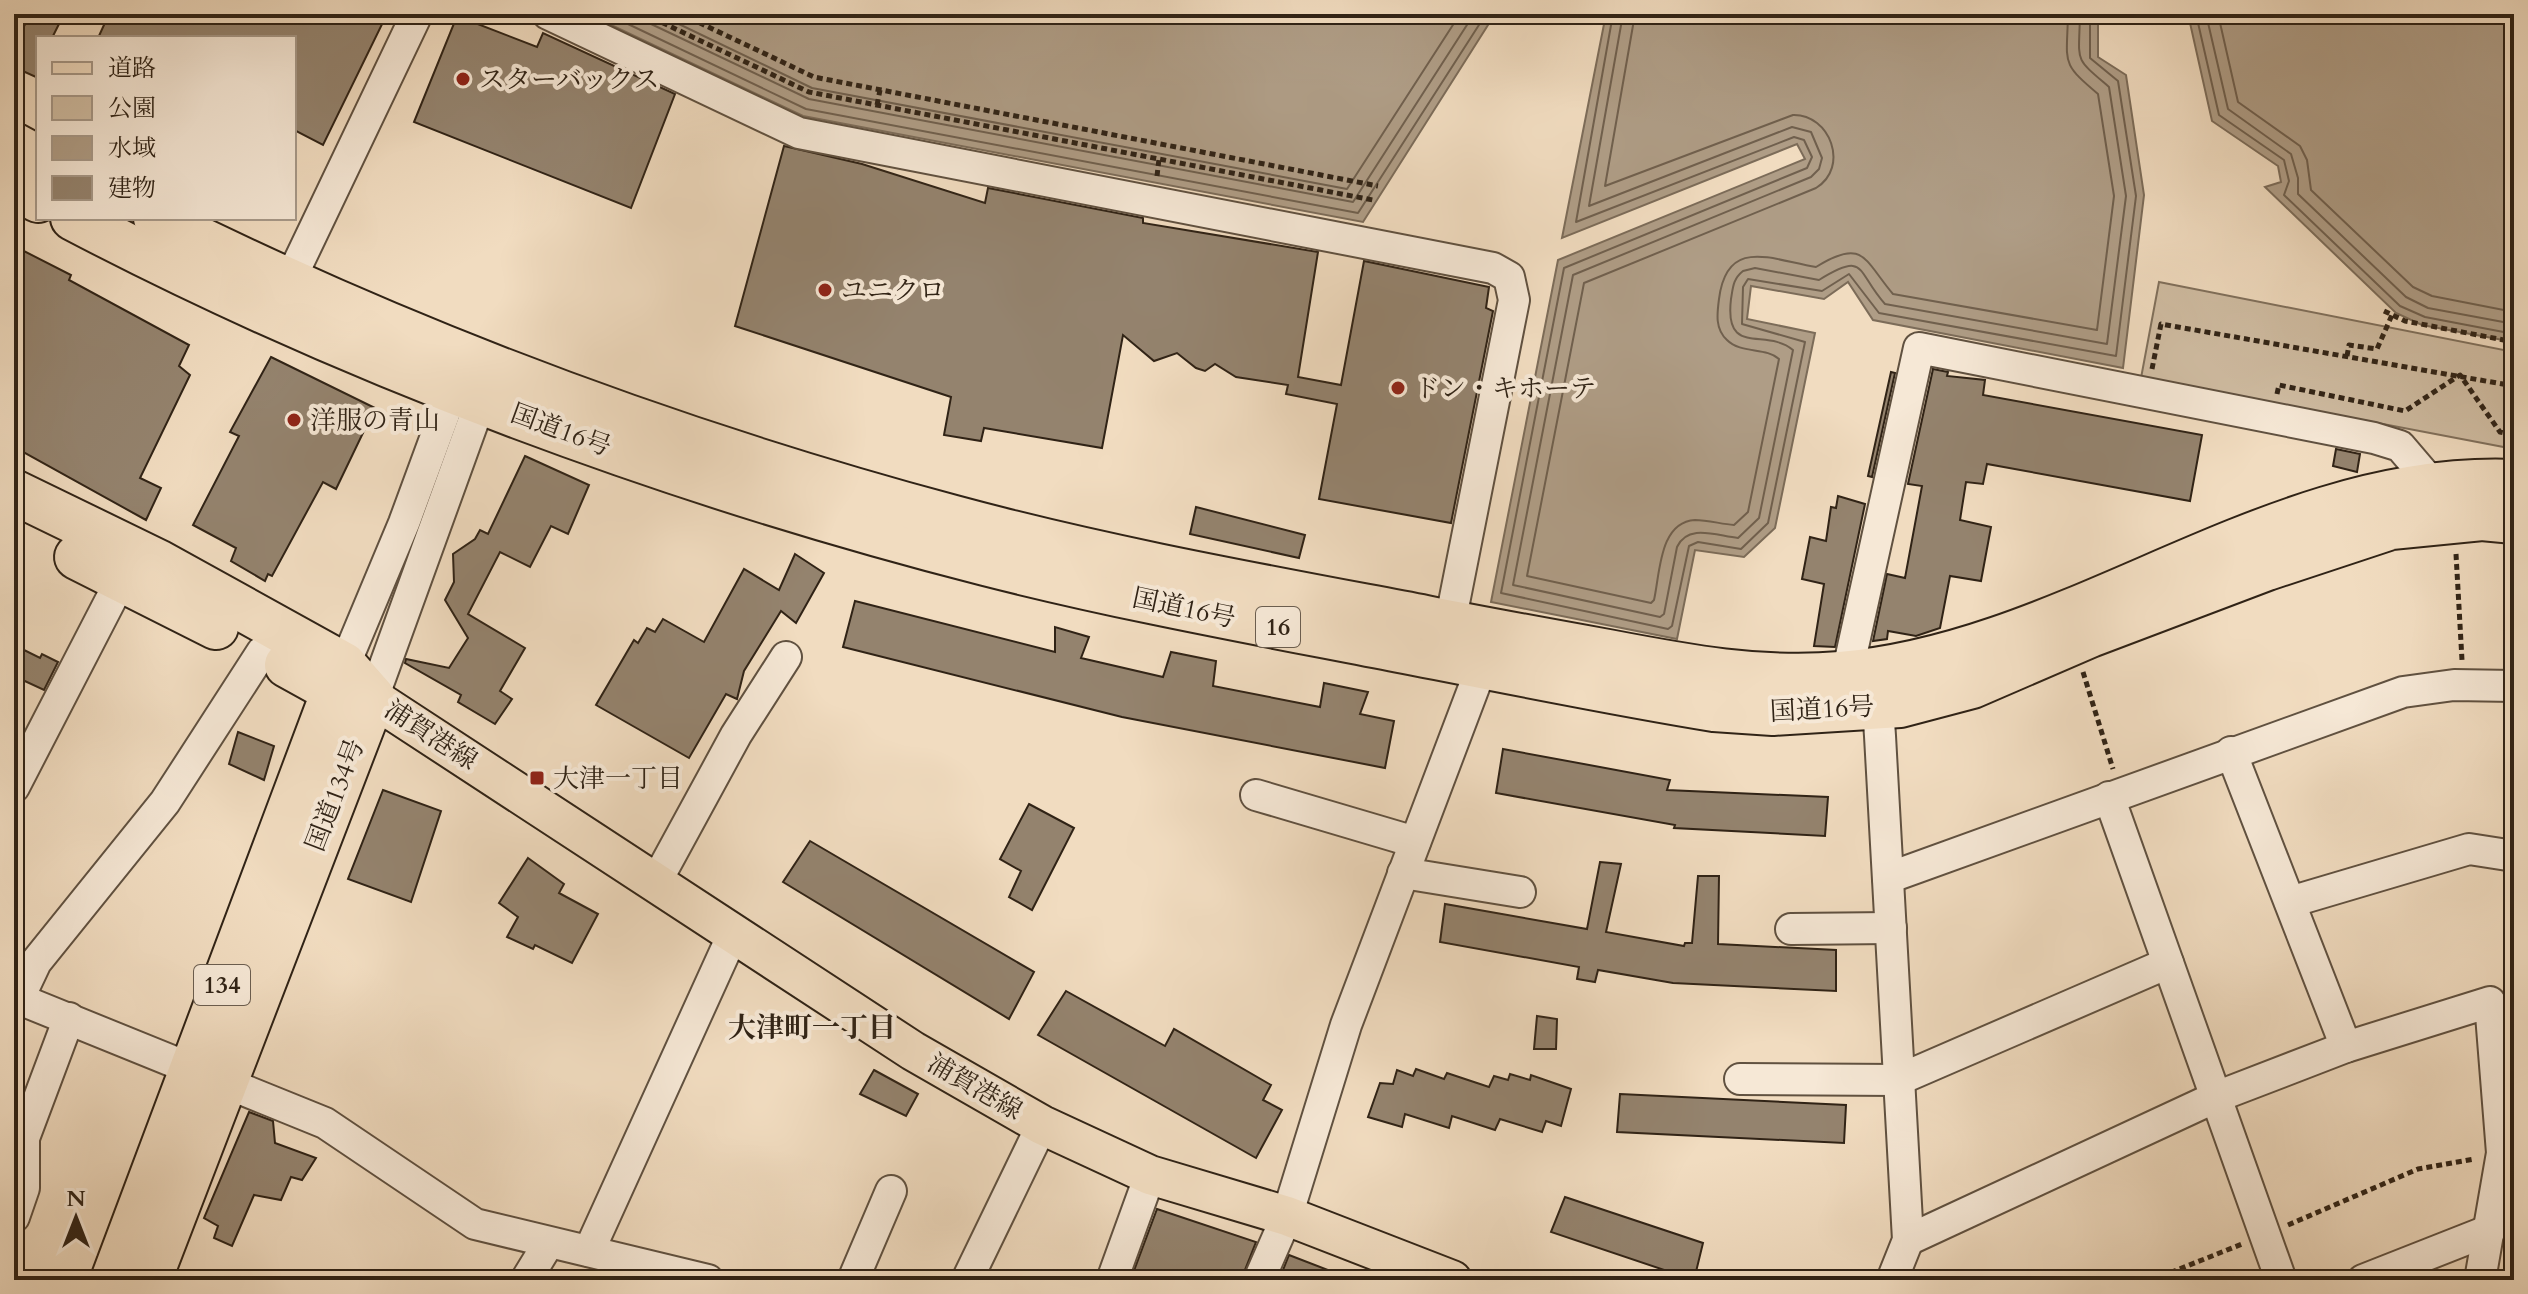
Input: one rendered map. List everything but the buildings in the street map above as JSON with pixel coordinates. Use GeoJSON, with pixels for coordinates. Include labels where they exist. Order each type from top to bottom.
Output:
{"type":"FeatureCollection","features":[{"type":"Feature","properties":{"kind":"highway"},"geometry":{"type":"LineString","coordinates":[[14,145],[36,157]]}},
{"type":"Feature","properties":{"kind":"highway"},"geometry":{"type":"LineString","coordinates":[[14,187],[36,199]]}},
{"type":"Feature","properties":{"kind":"highway","name":"国道16号"},"geometry":{"type":"LineString","coordinates":[[77,220],[227,293],[471,383],[720,486],[926,547],[1162,604],[1729,710],[1773,713],[1878,707],[1972,686],[2090,635],[2267,568],[2391,527],[2482,518],[2514,521]]}},
{"type":"Feature","properties":{"kind":"highway","name":"国道16号"},"geometry":{"type":"LineString","coordinates":[[160,220],[290,280],[471,383],[731,452],[958,520],[1132,561],[1732,674],[1847,674],[1919,662],[1999,637],[2302,516],[2360,498],[2476,481],[2514,482]]}},
{"type":"Feature","properties":{"kind":"highway"},"geometry":{"type":"LineString","coordinates":[[14,492],[158,562],[350,684]]}},
{"type":"Feature","properties":{"kind":"highway"},"geometry":{"type":"LineString","coordinates":[[14,526],[122,578],[262,652],[350,684]]}},
{"type":"Feature","properties":{"kind":"highway","name":"国道134号"},"geometry":{"type":"LineString","coordinates":[[113,1280],[207,1074],[350,684]]}},
{"type":"Feature","properties":{"kind":"highway","name":"国道134号"},"geometry":{"type":"LineString","coordinates":[[149,1280],[207,1074]]}},
{"type":"Feature","properties":{"kind":"main road","name":"浦賀港線"},"geometry":{"type":"LineString","coordinates":[[350,684],[657,880],[913,1051],[1042,1125],[1150,1175],[1287,1216],[1392,1271],[1452,1280]]}},
{"type":"Feature","properties":{"kind":"street"},"geometry":{"type":"LineString","coordinates":[[290,280],[417,14]]}},
{"type":"Feature","properties":{"kind":"street"},"geometry":{"type":"LineString","coordinates":[[548,14],[799,133],[1503,272],[1509,277],[1514,300],[1450,623],[1482,666],[1339,1045],[1287,1216],[1259,1280]]}},
{"type":"Feature","properties":{"kind":"street"},"geometry":{"type":"LineString","coordinates":[[1892,1280],[1908,1240],[1878,707],[1847,674],[1919,348],[2400,446],[2435,487]]}},
{"type":"Feature","properties":{"kind":"street"},"geometry":{"type":"LineString","coordinates":[[350,684],[471,383]]}},
{"type":"Feature","properties":{"kind":"street"},"geometry":{"type":"LineString","coordinates":[[350,684],[404,523],[471,383]]}},
{"type":"Feature","properties":{"kind":"street"},"geometry":{"type":"LineString","coordinates":[[14,787],[122,578]]}},
{"type":"Feature","properties":{"kind":"street"},"geometry":{"type":"LineString","coordinates":[[262,652],[165,802],[25,958],[16,998],[325,1123],[475,1224],[708,1280]]}},
{"type":"Feature","properties":{"kind":"street"},"geometry":{"type":"LineString","coordinates":[[657,880],[736,735],[786,657]]}},
{"type":"Feature","properties":{"kind":"street"},"geometry":{"type":"LineString","coordinates":[[1888,878],[2403,692],[2464,685],[2514,686]]}},
{"type":"Feature","properties":{"kind":"street"},"geometry":{"type":"LineString","coordinates":[[2231,752],[2346,1047]]}},
{"type":"Feature","properties":{"kind":"street"},"geometry":{"type":"LineString","coordinates":[[1256,795],[1415,842]]}},
{"type":"Feature","properties":{"kind":"street"},"geometry":{"type":"LineString","coordinates":[[2115,795],[2168,963],[2281,1280]]}},
{"type":"Feature","properties":{"kind":"street"},"geometry":{"type":"LineString","coordinates":[[2290,902],[2469,849],[2514,856]]}},
{"type":"Feature","properties":{"kind":"street"},"geometry":{"type":"LineString","coordinates":[[1403,873],[1520,892]]}},
{"type":"Feature","properties":{"kind":"street"},"geometry":{"type":"LineString","coordinates":[[1791,929],[1891,928]]}},
{"type":"Feature","properties":{"kind":"street"},"geometry":{"type":"LineString","coordinates":[[589,1251],[734,932]]}},
{"type":"Feature","properties":{"kind":"street"},"geometry":{"type":"LineString","coordinates":[[1740,1079],[1898,1080],[2168,963]]}},
{"type":"Feature","properties":{"kind":"street"},"geometry":{"type":"LineString","coordinates":[[1908,1240],[2216,1097],[2346,1047],[2502,1001],[2502,1153],[2480,1280]]}},
{"type":"Feature","properties":{"kind":"street"},"geometry":{"type":"LineString","coordinates":[[14,1217],[24,1188],[24,1138],[69,1018]]}},
{"type":"Feature","properties":{"kind":"street"},"geometry":{"type":"LineString","coordinates":[[967,1280],[1042,1125]]}},
{"type":"Feature","properties":{"kind":"street"},"geometry":{"type":"LineString","coordinates":[[1112,1280],[1150,1175]]}},
{"type":"Feature","properties":{"kind":"street"},"geometry":{"type":"LineString","coordinates":[[853,1280],[891,1191]]}},
{"type":"Feature","properties":{"kind":"street"},"geometry":{"type":"LineString","coordinates":[[2363,1280],[2490,1230]]}},
{"type":"Feature","properties":{"kind":"street"},"geometry":{"type":"LineString","coordinates":[[526,1280],[548,1244]]}},
{"type":"Feature","properties":{"kind":"path"},"geometry":{"type":"LineString","coordinates":[[644,14],[809,92],[1373,200]]}},
{"type":"Feature","properties":{"kind":"path"},"geometry":{"type":"LineString","coordinates":[[681,14],[814,77],[1378,186]]}},
{"type":"Feature","properties":{"kind":"path"},"geometry":{"type":"LineString","coordinates":[[877,105],[880,90]]}},
{"type":"Feature","properties":{"kind":"path"},"geometry":{"type":"LineString","coordinates":[[890,123],[893,108]]}},
{"type":"Feature","properties":{"kind":"path"},"geometry":{"type":"LineString","coordinates":[[1116,151],[1119,136]]}},
{"type":"Feature","properties":{"kind":"path"},"geometry":{"type":"LineString","coordinates":[[1362,198],[1364,183]]}},
{"type":"Feature","properties":{"kind":"path"},"geometry":{"type":"LineString","coordinates":[[1341,209],[1344,194]]}},
{"type":"Feature","properties":{"kind":"path"},"geometry":{"type":"LineString","coordinates":[[2384,311],[2405,321],[2514,342]]}},
{"type":"Feature","properties":{"kind":"path"},"geometry":{"type":"LineString","coordinates":[[2347,356],[2349,345],[2377,349],[2392,315]]}},
{"type":"Feature","properties":{"kind":"path"},"geometry":{"type":"LineString","coordinates":[[2147,394],[2161,324],[2514,386]]}},
{"type":"Feature","properties":{"kind":"path"},"geometry":{"type":"LineString","coordinates":[[2273,418],[2279,385],[2405,411],[2460,375]]}},
{"type":"Feature","properties":{"kind":"path"},"geometry":{"type":"LineString","coordinates":[[2460,375],[2500,432],[2514,435]]}},
{"type":"Feature","properties":{"kind":"path"},"geometry":{"type":"LineString","coordinates":[[2456,553],[2464,685]]}},
{"type":"Feature","properties":{"kind":"path"},"geometry":{"type":"LineString","coordinates":[[2083,671],[2115,795]]}},
{"type":"Feature","properties":{"kind":"path"},"geometry":{"type":"LineString","coordinates":[[2152,1280],[2418,1169],[2502,1153]]}},
{"type":"Feature","properties":{"kind":"green space"},"geometry":{"type":"Polygon","coordinates":[[[2159,282],[2514,352],[2514,449],[2141,378],[2159,282]]]}},
{"type":"Feature","properties":{"kind":"water"},"geometry":{"type":"Polygon","coordinates":[[[588,14],[1495,14],[1363,222],[803,116],[588,14]]]}},
{"type":"Feature","properties":{"kind":"water"},"geometry":{"type":"Polygon","coordinates":[[[1606,14],[2098,14],[2098,57],[2126,75],[2144,195],[2123,368],[1873,320],[1848,282],[1824,299],[1751,286],[1747,319],[1815,333],[1775,528],[1744,557],[1695,550],[1677,639],[1491,602],[1558,260],[1805,159],[1797,144],[1562,238],[1606,14]]]}},
{"type":"Feature","properties":{"kind":"water"},"geometry":{"type":"Polygon","coordinates":[[[2188,14],[2514,14],[2514,342],[2422,325],[2396,313],[2265,187],[2281,182],[2278,166],[2212,121],[2188,14]]]}},
{"type":"Feature","properties":{"kind":"place","name":"スターバックス"},"geometry":{"type":"Point","coordinates":[463,79]}},
{"type":"Feature","properties":{"kind":"place","name":"ユニクロ"},"geometry":{"type":"Point","coordinates":[825,290]}},
{"type":"Feature","properties":{"kind":"place","name":"ドン・キホーテ"},"geometry":{"type":"Point","coordinates":[1398,388]}},
{"type":"Feature","properties":{"kind":"place","name":"洋服の青山"},"geometry":{"type":"Point","coordinates":[294,420]}},
{"type":"Feature","properties":{"kind":"place","name":"大津一丁目"},"geometry":{"type":"Point","coordinates":[537,778]}},
{"type":"Feature","properties":{"kind":"district","name":"大津町一丁目"},"geometry":{"type":"Point","coordinates":[812,1028]}}]}
